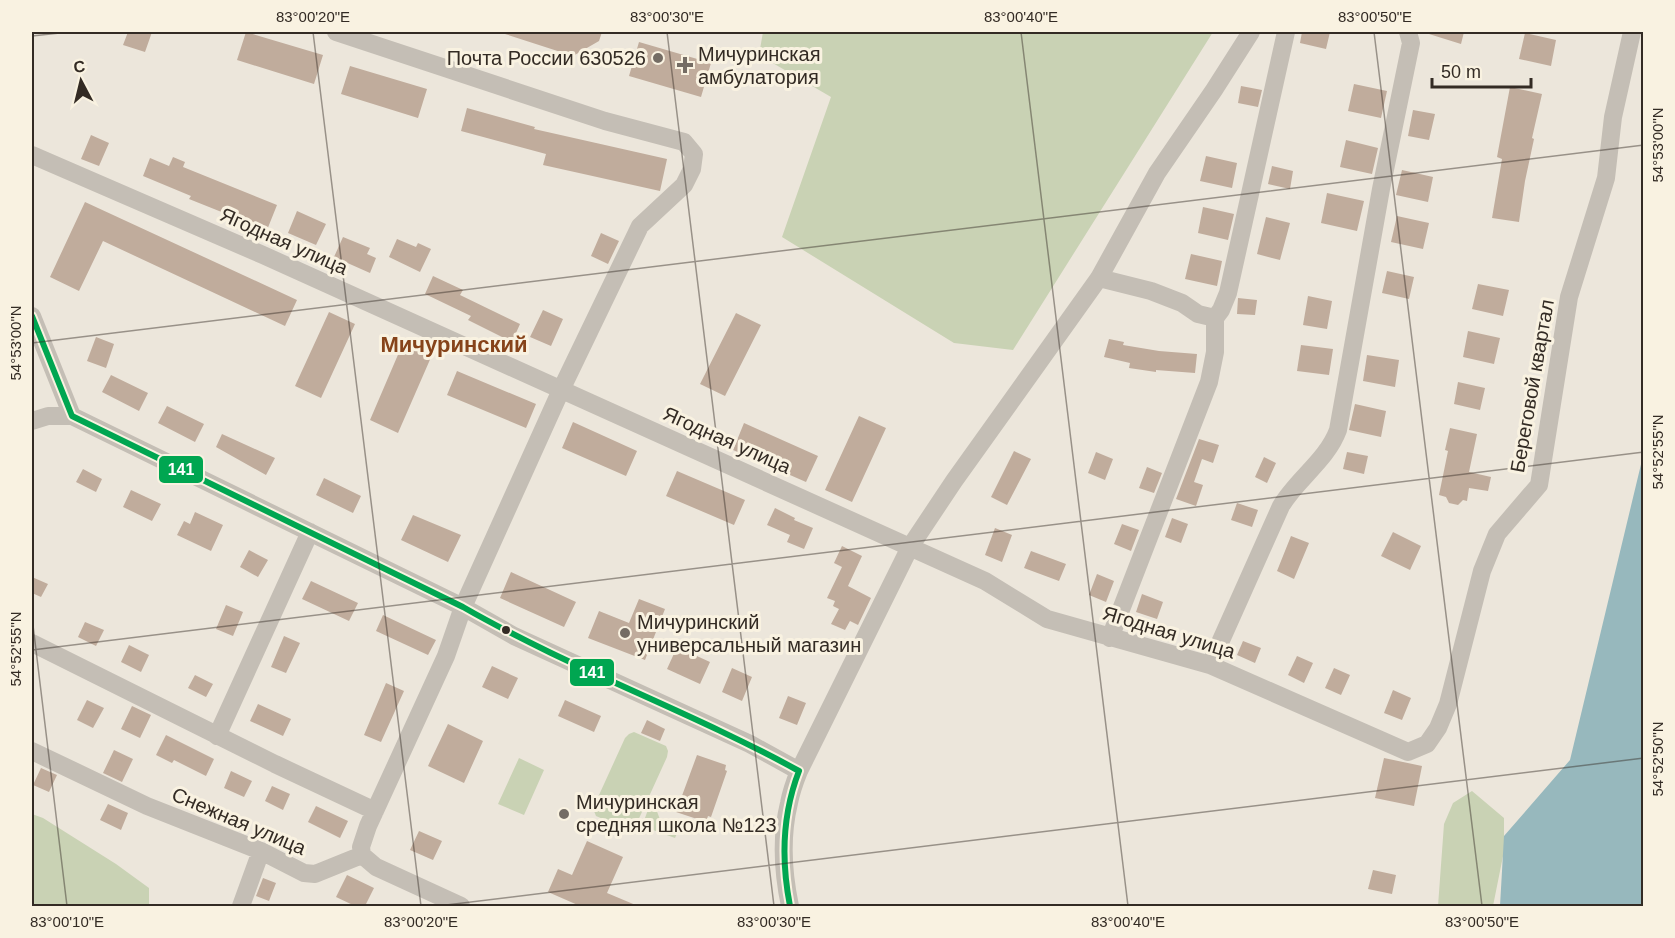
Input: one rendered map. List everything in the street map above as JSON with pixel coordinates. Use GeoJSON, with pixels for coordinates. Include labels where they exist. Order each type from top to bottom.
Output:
{"type":"FeatureCollection","features":[{"type":"Feature","properties":{"kind":"street"},"geometry":{"type":"LineString","coordinates":[[336,32],[605,121],[684,142],[694,154],[692,169],[684,185],[640,226],[561,390],[464,607],[446,656],[363,838],[362,855],[376,867],[461,906]]}},
{"type":"Feature","properties":{"kind":"street"},"geometry":{"type":"LineString","coordinates":[[790,906],[785,884],[784,855],[788,803],[799,771],[910,547],[954,481],[1099,278],[1156,173],[1251,32]]}},
{"type":"Feature","properties":{"kind":"street"},"geometry":{"type":"LineString","coordinates":[[1110,638],[1209,382],[1215,352],[1215,318],[1227,293],[1286,32]]}},
{"type":"Feature","properties":{"kind":"street"},"geometry":{"type":"LineString","coordinates":[[1209,665],[1281,506],[1290,491],[1334,441],[1338,430],[1381,189],[1412,43],[1408,32]]}},
{"type":"Feature","properties":{"kind":"street","name":"Береговой квартал"},"geometry":{"type":"LineString","coordinates":[[1408,752],[1427,744],[1438,728],[1448,704],[1482,571],[1497,534],[1539,484],[1569,297],[1606,178],[1613,117],[1632,32]]}},
{"type":"Feature","properties":{"kind":"street","name":"Ягодная улица"},"geometry":{"type":"LineString","coordinates":[[32,155],[263,255],[985,580],[1047,619],[1209,665],[1408,752]]}},
{"type":"Feature","properties":{"kind":"street"},"geometry":{"type":"LineString","coordinates":[[1099,278],[1151,291],[1182,303],[1198,314],[1215,318]]}},
{"type":"Feature","properties":{"kind":"street"},"geometry":{"type":"LineString","coordinates":[[32,316],[72,416]]}},
{"type":"Feature","properties":{"kind":"street"},"geometry":{"type":"LineString","coordinates":[[32,421],[48,416],[72,416],[464,607],[514,636],[750,744],[799,771]]}},
{"type":"Feature","properties":{"kind":"street"},"geometry":{"type":"LineString","coordinates":[[217,736],[310,532]]}},
{"type":"Feature","properties":{"kind":"street"},"geometry":{"type":"LineString","coordinates":[[32,643],[217,736],[375,811]]}},
{"type":"Feature","properties":{"kind":"street","name":"Снежная улица"},"geometry":{"type":"LineString","coordinates":[[32,751],[147,806],[261,851],[304,873],[315,874],[362,855]]}},
{"type":"Feature","properties":{"kind":"street"},"geometry":{"type":"LineString","coordinates":[[241,906],[261,851]]}},
{"type":"Feature","properties":{"kind":"green space"},"geometry":{"type":"Polygon","coordinates":[[[763,32],[1213,32],[1013,350],[954,343],[782,237],[831,97],[759,55],[763,32]]]}},
{"type":"Feature","properties":{"kind":"green space"},"geometry":{"type":"Polygon","coordinates":[[[634,732],[666,746],[668,751],[636,825],[628,830],[596,816],[594,806],[625,738],[634,732]]]}},
{"type":"Feature","properties":{"kind":"green space"},"geometry":{"type":"Polygon","coordinates":[[[519,758],[544,770],[524,815],[498,804],[519,758]]]}},
{"type":"Feature","properties":{"kind":"green space"},"geometry":{"type":"Polygon","coordinates":[[[1472,791],[1504,818],[1504,851],[1493,906],[1438,906],[1444,824],[1453,803],[1472,791]]]}},
{"type":"Feature","properties":{"kind":"green space"},"geometry":{"type":"Polygon","coordinates":[[[652,799],[656,801],[655,806],[662,825],[678,831],[675,838],[642,826],[652,799]]]}},
{"type":"Feature","properties":{"kind":"green space"},"geometry":{"type":"Polygon","coordinates":[[[32,814],[43,818],[116,864],[149,888],[149,906],[32,906],[32,814]]]}},
{"type":"Feature","properties":{"kind":"water"},"geometry":{"type":"Polygon","coordinates":[[[1643,456],[1643,906],[1500,906],[1504,836],[1570,760],[1643,456]]]}},
{"type":"Feature","properties":{"kind":"building"},"geometry":{"type":"Polygon","coordinates":[[[128,32],[152,32],[145,52],[123,45],[128,32]]]}},
{"type":"Feature","properties":{"kind":"building"},"geometry":{"type":"Polygon","coordinates":[[[246,32],[323,55],[314,84],[237,60],[246,32]]]}},
{"type":"Feature","properties":{"kind":"building"},"geometry":{"type":"Polygon","coordinates":[[[505,32],[602,32],[599,41],[573,56],[505,34],[505,32]]]}},
{"type":"Feature","properties":{"kind":"building"},"geometry":{"type":"Polygon","coordinates":[[[1302,32],[1330,32],[1326,49],[1300,43],[1302,32]]]}},
{"type":"Feature","properties":{"kind":"building"},"geometry":{"type":"Polygon","coordinates":[[[1429,32],[1464,32],[1461,44],[1429,34],[1429,32]]]}},
{"type":"Feature","properties":{"kind":"building"},"geometry":{"type":"Polygon","coordinates":[[[1525,33],[1556,40],[1551,66],[1519,59],[1525,33]]]}},
{"type":"Feature","properties":{"kind":"building"},"geometry":{"type":"Polygon","coordinates":[[[639,42],[711,63],[701,97],[629,76],[639,42]]]}},
{"type":"Feature","properties":{"kind":"building"},"geometry":{"type":"Polygon","coordinates":[[[350,66],[427,89],[418,118],[341,94],[350,66]]]}},
{"type":"Feature","properties":{"kind":"building"},"geometry":{"type":"Polygon","coordinates":[[[1354,84],[1387,91],[1381,118],[1348,111],[1354,84]]]}},
{"type":"Feature","properties":{"kind":"building"},"geometry":{"type":"Polygon","coordinates":[[[1241,86],[1262,90],[1258,107],[1238,103],[1241,86]]]}},
{"type":"Feature","properties":{"kind":"building"},"geometry":{"type":"Polygon","coordinates":[[[1510,87],[1542,94],[1532,138],[1534,139],[1519,222],[1492,218],[1502,159],[1497,157],[1510,87]]]}},
{"type":"Feature","properties":{"kind":"building"},"geometry":{"type":"Polygon","coordinates":[[[467,108],[535,127],[534,129],[667,159],[660,191],[543,165],[546,154],[461,131],[467,108]]]}},
{"type":"Feature","properties":{"kind":"building"},"geometry":{"type":"Polygon","coordinates":[[[1413,110],[1435,114],[1429,140],[1408,136],[1413,110]]]}},
{"type":"Feature","properties":{"kind":"building"},"geometry":{"type":"Polygon","coordinates":[[[91,135],[109,143],[99,166],[81,159],[91,135]]]}},
{"type":"Feature","properties":{"kind":"building"},"geometry":{"type":"Polygon","coordinates":[[[1346,140],[1378,148],[1372,174],[1340,167],[1346,140]]]}},
{"type":"Feature","properties":{"kind":"building"},"geometry":{"type":"Polygon","coordinates":[[[1206,156],[1237,163],[1232,188],[1200,181],[1206,156]]]}},
{"type":"Feature","properties":{"kind":"building"},"geometry":{"type":"Polygon","coordinates":[[[173,157],[185,162],[183,167],[277,205],[267,230],[189,199],[191,196],[143,176],[150,158],[169,166],[173,157]]]}},
{"type":"Feature","properties":{"kind":"building"},"geometry":{"type":"Polygon","coordinates":[[[1272,166],[1293,171],[1290,189],[1268,184],[1272,166]]]}},
{"type":"Feature","properties":{"kind":"building"},"geometry":{"type":"Polygon","coordinates":[[[1402,170],[1433,177],[1428,202],[1396,195],[1402,170]]]}},
{"type":"Feature","properties":{"kind":"building"},"geometry":{"type":"Polygon","coordinates":[[[1327,193],[1364,201],[1357,231],[1321,223],[1327,193]]]}},
{"type":"Feature","properties":{"kind":"building"},"geometry":{"type":"Polygon","coordinates":[[[85,202],[297,300],[285,326],[103,241],[79,291],[50,277],[85,202]]]}},
{"type":"Feature","properties":{"kind":"building"},"geometry":{"type":"Polygon","coordinates":[[[1203,207],[1234,214],[1228,240],[1198,233],[1203,207]]]}},
{"type":"Feature","properties":{"kind":"building"},"geometry":{"type":"Polygon","coordinates":[[[297,211],[326,224],[316,245],[288,233],[297,211]]]}},
{"type":"Feature","properties":{"kind":"building"},"geometry":{"type":"Polygon","coordinates":[[[1397,216],[1429,223],[1423,249],[1391,242],[1397,216]]]}},
{"type":"Feature","properties":{"kind":"building"},"geometry":{"type":"Polygon","coordinates":[[[1266,217],[1290,223],[1280,260],[1257,254],[1266,217]]]}},
{"type":"Feature","properties":{"kind":"building"},"geometry":{"type":"Polygon","coordinates":[[[601,233],[619,241],[608,264],[591,256],[601,233]]]}},
{"type":"Feature","properties":{"kind":"building"},"geometry":{"type":"Polygon","coordinates":[[[343,237],[370,248],[367,254],[376,258],[370,273],[334,257],[343,237]]]}},
{"type":"Feature","properties":{"kind":"building"},"geometry":{"type":"Polygon","coordinates":[[[397,239],[416,247],[418,243],[431,249],[420,272],[389,257],[397,239]]]}},
{"type":"Feature","properties":{"kind":"building"},"geometry":{"type":"Polygon","coordinates":[[[1191,254],[1222,261],[1217,286],[1185,279],[1191,254]]]}},
{"type":"Feature","properties":{"kind":"building"},"geometry":{"type":"Polygon","coordinates":[[[1387,271],[1414,277],[1409,299],[1382,293],[1387,271]]]}},
{"type":"Feature","properties":{"kind":"building"},"geometry":{"type":"Polygon","coordinates":[[[433,276],[463,290],[460,295],[520,324],[512,342],[468,320],[471,316],[425,294],[433,276]]]}},
{"type":"Feature","properties":{"kind":"building"},"geometry":{"type":"Polygon","coordinates":[[[1478,284],[1509,290],[1503,316],[1472,309],[1478,284]]]}},
{"type":"Feature","properties":{"kind":"building"},"geometry":{"type":"Polygon","coordinates":[[[1308,296],[1332,301],[1327,329],[1303,325],[1308,296]]]}},
{"type":"Feature","properties":{"kind":"building"},"geometry":{"type":"Polygon","coordinates":[[[1238,298],[1257,300],[1255,315],[1237,314],[1238,298]]]}},
{"type":"Feature","properties":{"kind":"building"},"geometry":{"type":"Polygon","coordinates":[[[543,310],[563,319],[551,346],[530,337],[543,310]]]}},
{"type":"Feature","properties":{"kind":"building"},"geometry":{"type":"Polygon","coordinates":[[[329,312],[355,324],[321,398],[295,386],[329,312]]]}},
{"type":"Feature","properties":{"kind":"building"},"geometry":{"type":"Polygon","coordinates":[[[736,313],[761,325],[725,396],[700,384],[736,313]]]}},
{"type":"Feature","properties":{"kind":"building"},"geometry":{"type":"Polygon","coordinates":[[[1468,331],[1500,338],[1494,364],[1463,357],[1468,331]]]}},
{"type":"Feature","properties":{"kind":"building"},"geometry":{"type":"Polygon","coordinates":[[[96,337],[114,344],[106,368],[87,361],[96,337]]]}},
{"type":"Feature","properties":{"kind":"building"},"geometry":{"type":"Polygon","coordinates":[[[1109,339],[1124,342],[1123,345],[1197,354],[1195,373],[1156,370],[1156,372],[1129,368],[1130,363],[1104,357],[1109,339]]]}},
{"type":"Feature","properties":{"kind":"building"},"geometry":{"type":"Polygon","coordinates":[[[403,343],[432,355],[398,433],[370,420],[403,343]]]}},
{"type":"Feature","properties":{"kind":"building"},"geometry":{"type":"Polygon","coordinates":[[[1301,345],[1333,349],[1329,375],[1297,371],[1301,345]]]}},
{"type":"Feature","properties":{"kind":"building"},"geometry":{"type":"Polygon","coordinates":[[[1367,355],[1399,360],[1395,387],[1363,381],[1367,355]]]}},
{"type":"Feature","properties":{"kind":"building"},"geometry":{"type":"Polygon","coordinates":[[[457,371],[536,404],[526,428],[447,395],[457,371]]]}},
{"type":"Feature","properties":{"kind":"building"},"geometry":{"type":"Polygon","coordinates":[[[111,375],[148,393],[139,411],[102,392],[111,375]]]}},
{"type":"Feature","properties":{"kind":"building"},"geometry":{"type":"Polygon","coordinates":[[[1458,382],[1485,388],[1480,410],[1454,404],[1458,382]]]}},
{"type":"Feature","properties":{"kind":"building"},"geometry":{"type":"Polygon","coordinates":[[[1355,404],[1386,411],[1381,437],[1349,430],[1355,404]]]}},
{"type":"Feature","properties":{"kind":"building"},"geometry":{"type":"Polygon","coordinates":[[[167,406],[204,424],[195,442],[158,423],[167,406]]]}},
{"type":"Feature","properties":{"kind":"building"},"geometry":{"type":"Polygon","coordinates":[[[859,416],[886,428],[852,502],[825,490],[859,416]]]}},
{"type":"Feature","properties":{"kind":"building"},"geometry":{"type":"Polygon","coordinates":[[[573,422],[637,451],[626,476],[562,448],[573,422]]]}},
{"type":"Feature","properties":{"kind":"building"},"geometry":{"type":"Polygon","coordinates":[[[744,423],[818,456],[806,482],[733,450],[744,423]]]}},
{"type":"Feature","properties":{"kind":"building"},"geometry":{"type":"Polygon","coordinates":[[[1450,428],[1477,434],[1469,472],[1491,477],[1488,491],[1469,488],[1467,501],[1463,500],[1458,505],[1449,503],[1446,497],[1439,495],[1450,428]]]}},
{"type":"Feature","properties":{"kind":"building"},"geometry":{"type":"Polygon","coordinates":[[[222,434],[275,458],[266,475],[216,447],[222,434]]]}},
{"type":"Feature","properties":{"kind":"building"},"geometry":{"type":"Polygon","coordinates":[[[1199,439],[1219,445],[1213,463],[1202,459],[1194,482],[1203,485],[1196,506],[1176,499],[1199,439]]]}},
{"type":"Feature","properties":{"kind":"building"},"geometry":{"type":"Polygon","coordinates":[[[1014,451],[1031,459],[1007,505],[991,497],[1014,451]]]}},
{"type":"Feature","properties":{"kind":"building"},"geometry":{"type":"Polygon","coordinates":[[[1096,452],[1113,459],[1105,480],[1088,473],[1096,452]]]}},
{"type":"Feature","properties":{"kind":"building"},"geometry":{"type":"Polygon","coordinates":[[[1347,452],[1368,456],[1364,474],[1343,469],[1347,452]]]}},
{"type":"Feature","properties":{"kind":"building"},"geometry":{"type":"Polygon","coordinates":[[[1264,457],[1276,463],[1267,483],[1255,477],[1264,457]]]}},
{"type":"Feature","properties":{"kind":"building"},"geometry":{"type":"Polygon","coordinates":[[[1147,467],[1162,473],[1154,493],[1139,488],[1147,467]]]}},
{"type":"Feature","properties":{"kind":"building"},"geometry":{"type":"Polygon","coordinates":[[[83,469],[102,479],[96,492],[76,482],[83,469]]]}},
{"type":"Feature","properties":{"kind":"building"},"geometry":{"type":"Polygon","coordinates":[[[677,471],[745,500],[734,525],[666,496],[677,471]]]}},
{"type":"Feature","properties":{"kind":"building"},"geometry":{"type":"Polygon","coordinates":[[[324,478],[361,496],[353,513],[316,495],[324,478]]]}},
{"type":"Feature","properties":{"kind":"building"},"geometry":{"type":"Polygon","coordinates":[[[131,490],[161,504],[152,521],[123,507],[131,490]]]}},
{"type":"Feature","properties":{"kind":"building"},"geometry":{"type":"Polygon","coordinates":[[[1237,503],[1258,510],[1252,527],[1231,520],[1237,503]]]}},
{"type":"Feature","properties":{"kind":"building"},"geometry":{"type":"Polygon","coordinates":[[[775,508],[813,528],[804,549],[787,542],[790,535],[767,525],[775,508]]]}},
{"type":"Feature","properties":{"kind":"building"},"geometry":{"type":"Polygon","coordinates":[[[195,512],[223,525],[211,551],[177,535],[184,521],[190,524],[195,512]]]}},
{"type":"Feature","properties":{"kind":"building"},"geometry":{"type":"Polygon","coordinates":[[[413,515],[461,535],[448,562],[401,540],[413,515]]]}},
{"type":"Feature","properties":{"kind":"building"},"geometry":{"type":"Polygon","coordinates":[[[1172,518],[1188,524],[1181,543],[1165,537],[1172,518]]]}},
{"type":"Feature","properties":{"kind":"building"},"geometry":{"type":"Polygon","coordinates":[[[1122,524],[1139,530],[1131,551],[1114,544],[1122,524]]]}},
{"type":"Feature","properties":{"kind":"building"},"geometry":{"type":"Polygon","coordinates":[[[995,528],[1012,535],[1002,562],[985,555],[995,528]]]}},
{"type":"Feature","properties":{"kind":"building"},"geometry":{"type":"Polygon","coordinates":[[[1393,532],[1421,546],[1410,570],[1381,556],[1393,532]]]}},
{"type":"Feature","properties":{"kind":"building"},"geometry":{"type":"Polygon","coordinates":[[[1291,536],[1309,543],[1294,579],[1277,571],[1291,536]]]}},
{"type":"Feature","properties":{"kind":"building"},"geometry":{"type":"Polygon","coordinates":[[[842,546],[862,556],[848,586],[871,598],[858,625],[850,621],[845,630],[831,624],[839,609],[833,606],[835,601],[827,598],[842,567],[834,563],[842,546]]]}},
{"type":"Feature","properties":{"kind":"building"},"geometry":{"type":"Polygon","coordinates":[[[249,550],[268,560],[258,577],[240,567],[249,550]]]}},
{"type":"Feature","properties":{"kind":"building"},"geometry":{"type":"Polygon","coordinates":[[[1031,551],[1066,564],[1059,581],[1024,568],[1031,551]]]}},
{"type":"Feature","properties":{"kind":"building"},"geometry":{"type":"Polygon","coordinates":[[[511,572],[576,602],[564,627],[500,598],[511,572]]]}},
{"type":"Feature","properties":{"kind":"building"},"geometry":{"type":"Polygon","coordinates":[[[1097,574],[1114,581],[1106,602],[1089,595],[1097,574]]]}},
{"type":"Feature","properties":{"kind":"building"},"geometry":{"type":"Polygon","coordinates":[[[32,577],[48,584],[41,597],[32,593],[32,577]]]}},
{"type":"Feature","properties":{"kind":"building"},"geometry":{"type":"Polygon","coordinates":[[[311,581],[358,603],[349,621],[302,599],[311,581]]]}},
{"type":"Feature","properties":{"kind":"building"},"geometry":{"type":"Polygon","coordinates":[[[1142,594],[1163,602],[1157,619],[1136,612],[1142,594]]]}},
{"type":"Feature","properties":{"kind":"building"},"geometry":{"type":"Polygon","coordinates":[[[639,599],[665,609],[645,660],[588,638],[599,611],[629,623],[639,599]]]}},
{"type":"Feature","properties":{"kind":"building"},"geometry":{"type":"Polygon","coordinates":[[[226,605],[243,612],[233,636],[216,629],[226,605]]]}},
{"type":"Feature","properties":{"kind":"building"},"geometry":{"type":"Polygon","coordinates":[[[383,615],[436,640],[428,655],[376,631],[383,615]]]}},
{"type":"Feature","properties":{"kind":"building"},"geometry":{"type":"Polygon","coordinates":[[[85,622],[104,630],[96,646],[78,637],[85,622]]]}},
{"type":"Feature","properties":{"kind":"building"},"geometry":{"type":"Polygon","coordinates":[[[284,636],[300,643],[286,673],[271,667],[284,636]]]}},
{"type":"Feature","properties":{"kind":"building"},"geometry":{"type":"Polygon","coordinates":[[[1243,641],[1261,648],[1255,663],[1237,655],[1243,641]]]}},
{"type":"Feature","properties":{"kind":"building"},"geometry":{"type":"Polygon","coordinates":[[[129,645],[149,655],[141,672],[121,662],[129,645]]]}},
{"type":"Feature","properties":{"kind":"building"},"geometry":{"type":"Polygon","coordinates":[[[677,647],[710,662],[700,684],[667,669],[677,647]]]}},
{"type":"Feature","properties":{"kind":"building"},"geometry":{"type":"Polygon","coordinates":[[[1297,656],[1313,663],[1304,683],[1288,675],[1297,656]]]}},
{"type":"Feature","properties":{"kind":"building"},"geometry":{"type":"Polygon","coordinates":[[[492,666],[518,678],[508,699],[482,687],[492,666]]]}},
{"type":"Feature","properties":{"kind":"building"},"geometry":{"type":"Polygon","coordinates":[[[732,668],[752,677],[742,701],[722,692],[732,668]]]}},
{"type":"Feature","properties":{"kind":"building"},"geometry":{"type":"Polygon","coordinates":[[[1334,668],[1350,675],[1341,695],[1325,688],[1334,668]]]}},
{"type":"Feature","properties":{"kind":"building"},"geometry":{"type":"Polygon","coordinates":[[[195,675],[213,684],[206,697],[188,688],[195,675]]]}},
{"type":"Feature","properties":{"kind":"building"},"geometry":{"type":"Polygon","coordinates":[[[386,683],[404,691],[381,742],[364,735],[386,683]]]}},
{"type":"Feature","properties":{"kind":"building"},"geometry":{"type":"Polygon","coordinates":[[[1393,690],[1411,698],[1402,720],[1384,713],[1393,690]]]}},
{"type":"Feature","properties":{"kind":"building"},"geometry":{"type":"Polygon","coordinates":[[[788,696],[806,703],[797,725],[779,718],[788,696]]]}},
{"type":"Feature","properties":{"kind":"building"},"geometry":{"type":"Polygon","coordinates":[[[87,700],[104,708],[93,728],[77,720],[87,700]]]}},
{"type":"Feature","properties":{"kind":"building"},"geometry":{"type":"Polygon","coordinates":[[[565,700],[601,716],[594,732],[558,716],[565,700]]]}},
{"type":"Feature","properties":{"kind":"building"},"geometry":{"type":"Polygon","coordinates":[[[258,704],[291,719],[283,736],[250,721],[258,704]]]}},
{"type":"Feature","properties":{"kind":"building"},"geometry":{"type":"Polygon","coordinates":[[[132,706],[151,715],[140,738],[121,729],[132,706]]]}},
{"type":"Feature","properties":{"kind":"building"},"geometry":{"type":"Polygon","coordinates":[[[647,720],[665,729],[660,741],[641,733],[647,720]]]}},
{"type":"Feature","properties":{"kind":"building"},"geometry":{"type":"Polygon","coordinates":[[[448,724],[483,741],[464,783],[428,766],[448,724]]]}},
{"type":"Feature","properties":{"kind":"building"},"geometry":{"type":"Polygon","coordinates":[[[166,735],[214,759],[206,776],[174,760],[172,763],[156,755],[166,735]]]}},
{"type":"Feature","properties":{"kind":"building"},"geometry":{"type":"Polygon","coordinates":[[[114,750],[133,759],[122,782],[103,773],[114,750]]]}},
{"type":"Feature","properties":{"kind":"building"},"geometry":{"type":"Polygon","coordinates":[[[697,755],[726,765],[725,770],[727,771],[711,817],[708,816],[706,822],[676,812],[697,755]]]}},
{"type":"Feature","properties":{"kind":"building"},"geometry":{"type":"Polygon","coordinates":[[[1384,758],[1422,766],[1414,806],[1375,798],[1384,758]]]}},
{"type":"Feature","properties":{"kind":"building"},"geometry":{"type":"Polygon","coordinates":[[[41,768],[57,775],[49,792],[33,785],[41,768]]]}},
{"type":"Feature","properties":{"kind":"building"},"geometry":{"type":"Polygon","coordinates":[[[231,771],[252,781],[244,797],[224,788],[231,771]]]}},
{"type":"Feature","properties":{"kind":"building"},"geometry":{"type":"Polygon","coordinates":[[[272,786],[290,794],[283,810],[265,801],[272,786]]]}},
{"type":"Feature","properties":{"kind":"building"},"geometry":{"type":"Polygon","coordinates":[[[108,804],[128,813],[121,830],[100,820],[108,804]]]}},
{"type":"Feature","properties":{"kind":"building"},"geometry":{"type":"Polygon","coordinates":[[[316,806],[348,821],[340,838],[308,822],[316,806]]]}},
{"type":"Feature","properties":{"kind":"building"},"geometry":{"type":"Polygon","coordinates":[[[419,831],[442,841],[433,860],[410,850],[419,831]]]}},
{"type":"Feature","properties":{"kind":"building"},"geometry":{"type":"Polygon","coordinates":[[[587,841],[623,857],[607,893],[638,906],[580,906],[548,892],[558,869],[572,875],[587,841]]]}},
{"type":"Feature","properties":{"kind":"building"},"geometry":{"type":"Polygon","coordinates":[[[1373,870],[1396,875],[1392,894],[1368,889],[1373,870]]]}},
{"type":"Feature","properties":{"kind":"building"},"geometry":{"type":"Polygon","coordinates":[[[347,875],[374,888],[365,906],[355,906],[336,897],[347,875]]]}},
{"type":"Feature","properties":{"kind":"building"},"geometry":{"type":"Polygon","coordinates":[[[263,878],[276,883],[269,901],[256,896],[263,878]]]}},
{"type":"Feature","properties":{"kind":"transit line","name":"141"},"geometry":{"type":"LineString","coordinates":[[32,316],[72,416],[463,607],[546,650],[758,749],[799,771]]}},
{"type":"Feature","properties":{"kind":"transit line","name":"141"},"geometry":{"type":"LineString","coordinates":[[790,906],[784,855],[786,821],[799,771]]}},
{"type":"Feature","properties":{"kind":"place","name":"Почта России 630526"},"geometry":{"type":"Point","coordinates":[658,58]}},
{"type":"Feature","properties":{"kind":"place","name":"Мичуринская амбулатория"},"geometry":{"type":"Point","coordinates":[685,65]}},
{"type":"Feature","properties":{"kind":"place","name":"Мичуринский универсальный магазин"},"geometry":{"type":"Point","coordinates":[625,633]}},
{"type":"Feature","properties":{"kind":"place","name":"Мичуринская средняя школа №123"},"geometry":{"type":"Point","coordinates":[564,814]}},
{"type":"Feature","properties":{"kind":"district","name":"Мичуринский"},"geometry":{"type":"Point","coordinates":[454,344]}}]}
